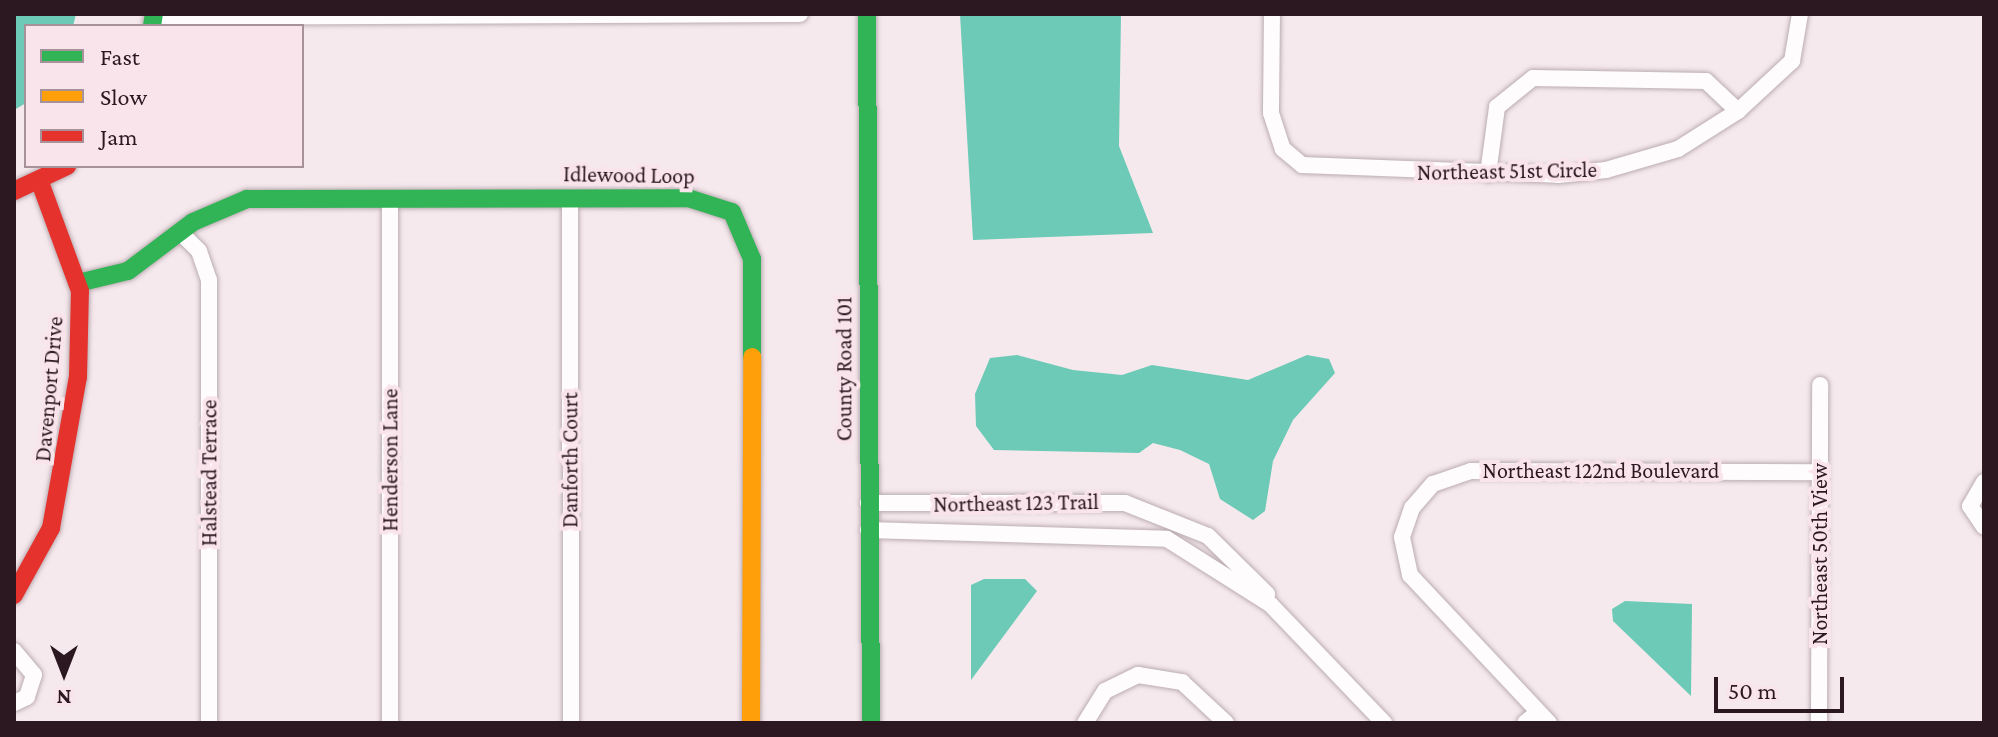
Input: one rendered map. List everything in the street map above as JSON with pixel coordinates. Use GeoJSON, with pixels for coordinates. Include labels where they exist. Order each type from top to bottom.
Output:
{"type":"FeatureCollection","features":[{"type":"Feature","properties":{"kind":"street"},"geometry":{"type":"LineString","coordinates":[[153,19],[275,15],[800,14]]}},
{"type":"Feature","properties":{"kind":"street","name":"County Road 101"},"geometry":{"type":"LineString","coordinates":[[867,14],[871,723]]}},
{"type":"Feature","properties":{"kind":"street","name":"Northeast 51st Circle"},"geometry":{"type":"LineString","coordinates":[[1272,14],[1271,113],[1292,159],[1320,171],[1488,174],[1606,170],[1678,149],[1738,111],[1792,61],[1800,14]]}},
{"type":"Feature","properties":{"kind":"street"},"geometry":{"type":"LineString","coordinates":[[1488,174],[1497,107],[1533,78],[1706,81],[1738,111]]}},
{"type":"Feature","properties":{"kind":"street"},"geometry":{"type":"LineString","coordinates":[[14,191],[40,182],[64,168]]}},
{"type":"Feature","properties":{"kind":"street","name":"Davenport Drive"},"geometry":{"type":"LineString","coordinates":[[14,595],[51,528],[64,482],[78,377],[78,283],[40,182]]}},
{"type":"Feature","properties":{"kind":"street","name":"Henderson Lane"},"geometry":{"type":"LineString","coordinates":[[390,198],[390,723]]}},
{"type":"Feature","properties":{"kind":"street","name":"Danforth Court"},"geometry":{"type":"LineString","coordinates":[[570,198],[571,723]]}},
{"type":"Feature","properties":{"kind":"street","name":"Idlewood Loop"},"geometry":{"type":"LineString","coordinates":[[78,283],[128,271],[214,210],[247,199],[705,199],[732,212],[749,240],[751,723]]}},
{"type":"Feature","properties":{"kind":"street","name":"Halstead Terrace"},"geometry":{"type":"LineString","coordinates":[[181,233],[199,251],[209,280],[209,723]]}},
{"type":"Feature","properties":{"kind":"street","name":"Northeast 50th View"},"geometry":{"type":"LineString","coordinates":[[1819,723],[1820,385]]}},
{"type":"Feature","properties":{"kind":"street","name":"Northeast 122nd Boulevard"},"geometry":{"type":"LineString","coordinates":[[1537,719],[1410,575],[1402,537],[1412,508],[1433,484],[1471,471],[1820,472]]}},
{"type":"Feature","properties":{"kind":"street"},"geometry":{"type":"LineString","coordinates":[[1984,482],[1970,506],[1984,527]]}},
{"type":"Feature","properties":{"kind":"street","name":"Northeast 123 Trail"},"geometry":{"type":"LineString","coordinates":[[868,503],[1125,503],[1208,536],[1384,723]]}},
{"type":"Feature","properties":{"kind":"street","name":"Northeast 123 Trail"},"geometry":{"type":"LineString","coordinates":[[868,530],[1167,539],[1270,604]]}},
{"type":"Feature","properties":{"kind":"street"},"geometry":{"type":"LineString","coordinates":[[14,651],[34,675],[27,697],[14,703]]}},
{"type":"Feature","properties":{"kind":"street"},"geometry":{"type":"LineString","coordinates":[[1085,723],[1105,691],[1138,675],[1182,682],[1226,723]]}},
{"type":"Feature","properties":{"kind":"shaded area"},"geometry":{"type":"Polygon","coordinates":[[[14,14],[76,14],[74,24],[24,24],[24,104],[14,110],[14,14]]]}},
{"type":"Feature","properties":{"kind":"shaded area"},"geometry":{"type":"Polygon","coordinates":[[[960,14],[1121,14],[1119,146],[1153,233],[973,240],[960,14]]]}},
{"type":"Feature","properties":{"kind":"shaded area"},"geometry":{"type":"Polygon","coordinates":[[[1017,355],[1073,370],[1122,375],[1152,365],[1248,380],[1307,355],[1329,359],[1335,373],[1293,420],[1273,461],[1265,511],[1253,520],[1220,499],[1209,464],[1180,450],[1153,443],[1139,453],[994,450],[976,426],[975,394],[990,358],[1017,355]]]}},
{"type":"Feature","properties":{"kind":"shaded area"},"geometry":{"type":"Polygon","coordinates":[[[984,579],[1025,579],[1037,591],[971,680],[971,585],[984,579]]]}},
{"type":"Feature","properties":{"kind":"shaded area"},"geometry":{"type":"Polygon","coordinates":[[[1625,601],[1692,604],[1691,696],[1613,621],[1612,609],[1625,601]]]}},
{"type":"Feature","properties":{"kind":"traffic: fast"},"geometry":{"type":"LineString","coordinates":[[152,24],[154,14]]}},
{"type":"Feature","properties":{"kind":"traffic: fast"},"geometry":{"type":"LineString","coordinates":[[867,14],[871,723]]}},
{"type":"Feature","properties":{"kind":"traffic: fast"},"geometry":{"type":"LineString","coordinates":[[78,283],[128,271],[193,222],[247,199],[688,198],[732,212],[752,259],[752,357]]}},
{"type":"Feature","properties":{"kind":"traffic: slow"},"geometry":{"type":"LineString","coordinates":[[751,723],[752,357]]}},
{"type":"Feature","properties":{"kind":"traffic: jam"},"geometry":{"type":"LineString","coordinates":[[14,191],[63,168]]}},
{"type":"Feature","properties":{"kind":"traffic: jam"},"geometry":{"type":"LineString","coordinates":[[14,595],[51,528],[78,377],[80,291],[40,182]]}}]}
